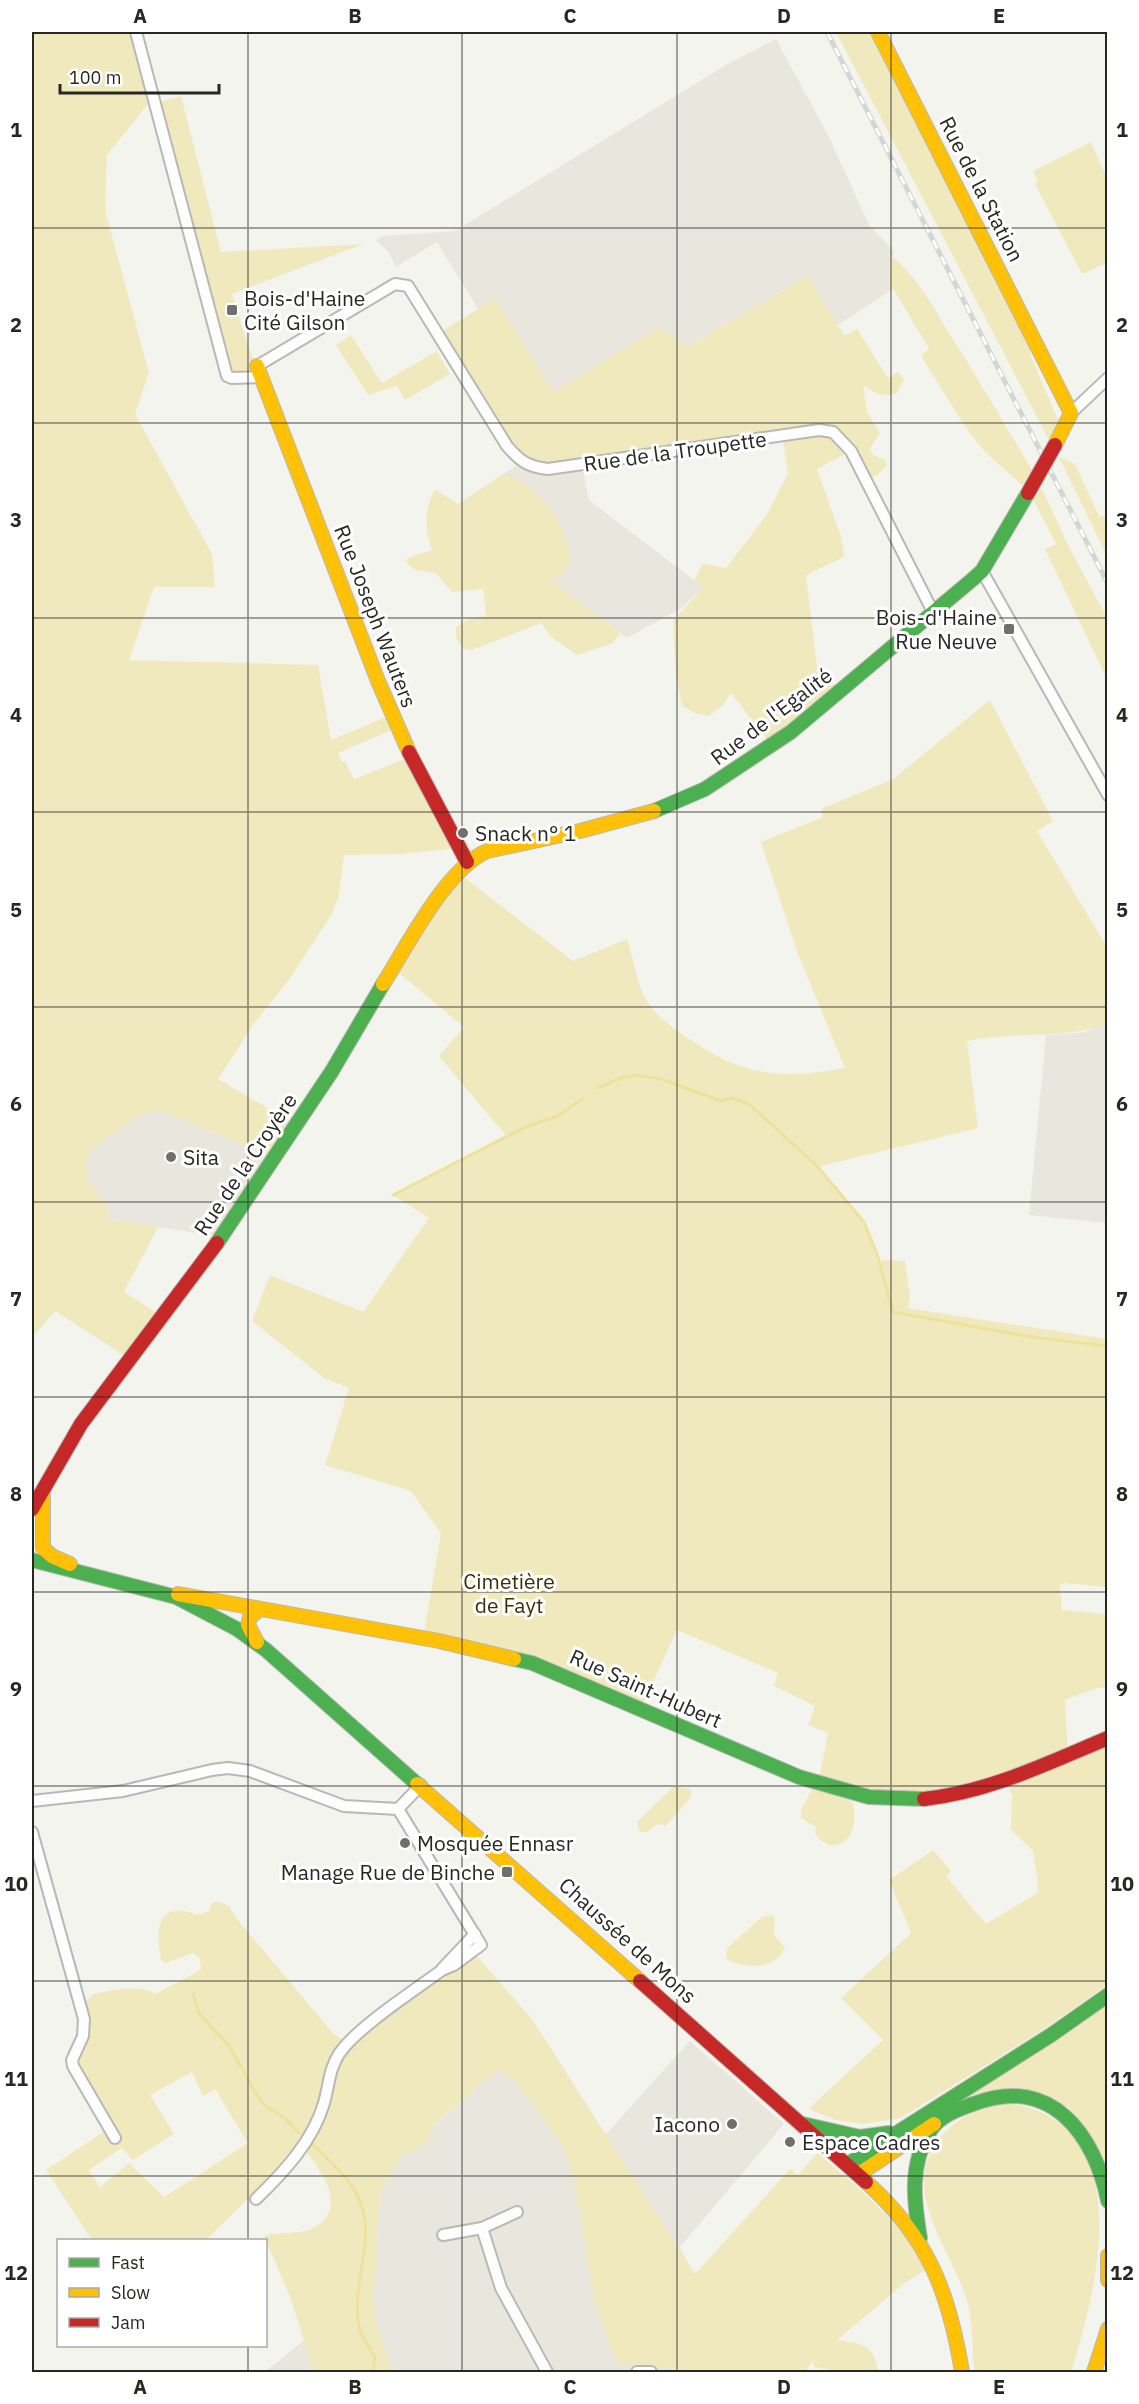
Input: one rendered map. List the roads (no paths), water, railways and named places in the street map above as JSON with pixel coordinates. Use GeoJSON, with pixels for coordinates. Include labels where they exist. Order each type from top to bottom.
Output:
{"type":"FeatureCollection","features":[{"type":"Feature","properties":{"kind":"main road","name":"Rue de la Station"},"geometry":{"type":"LineString","coordinates":[[878,32],[1048,365],[1069,417]]}},
{"type":"Feature","properties":{"kind":"main road","name":"Rue Joseph Wauters"},"geometry":{"type":"LineString","coordinates":[[259,371],[391,715],[433,804],[467,862]]}},
{"type":"Feature","properties":{"kind":"main road","name":"Rue de l'Egalité"},"geometry":{"type":"LineString","coordinates":[[467,862],[487,851],[580,831],[660,809],[705,789],[791,732],[982,570],[1028,493],[1069,417]]}},
{"type":"Feature","properties":{"kind":"main road","name":"Rue de la Croyère"},"geometry":{"type":"LineString","coordinates":[[32,1509],[46,1481],[112,1379],[206,1261],[272,1157],[306,1110],[436,902],[467,862]]}},
{"type":"Feature","properties":{"kind":"main road","name":"Rue de la Croyère"},"geometry":{"type":"LineString","coordinates":[[46,1481],[41,1505],[43,1548],[79,1571]]}},
{"type":"Feature","properties":{"kind":"main road"},"geometry":{"type":"LineString","coordinates":[[32,1560],[155,1589],[216,1617],[266,1650]]}},
{"type":"Feature","properties":{"kind":"main road","name":"Rue Saint-Hubert"},"geometry":{"type":"LineString","coordinates":[[155,1589],[255,1613],[486,1650],[532,1663],[799,1778],[869,1797],[916,1800],[954,1796],[990,1786],[1107,1738]]}},
{"type":"Feature","properties":{"kind":"main road"},"geometry":{"type":"LineString","coordinates":[[216,1617],[217,1611],[224,1604]]}},
{"type":"Feature","properties":{"kind":"main road"},"geometry":{"type":"LineString","coordinates":[[216,1617],[234,1620],[255,1613]]}},
{"type":"Feature","properties":{"kind":"main road"},"geometry":{"type":"LineString","coordinates":[[255,1613],[247,1629],[266,1650]]}},
{"type":"Feature","properties":{"kind":"main road","name":"Chaussée de Mons"},"geometry":{"type":"LineString","coordinates":[[266,1650],[848,2164],[892,2205],[920,2238]]}},
{"type":"Feature","properties":{"kind":"main road"},"geometry":{"type":"LineString","coordinates":[[848,2164],[895,2132],[1051,2035],[1107,1995]]}},
{"type":"Feature","properties":{"kind":"main road"},"geometry":{"type":"LineString","coordinates":[[859,2174],[939,2121],[980,2099],[1017,2094],[1036,2097],[1051,2104],[1072,2123],[1091,2149],[1098,2164],[1107,2201]]}},
{"type":"Feature","properties":{"kind":"main road"},"geometry":{"type":"LineString","coordinates":[[939,2121],[921,2152],[913,2189],[920,2238],[938,2271],[949,2300],[962,2373]]}},
{"type":"Feature","properties":{"kind":"main road"},"geometry":{"type":"LineString","coordinates":[[803,2124],[860,2137],[895,2132]]}},
{"type":"Feature","properties":{"kind":"main road"},"geometry":{"type":"LineString","coordinates":[[1107,2256],[1107,2280]]}},
{"type":"Feature","properties":{"kind":"main road"},"geometry":{"type":"LineString","coordinates":[[1094,2373],[1107,2329]]}},
{"type":"Feature","properties":{"kind":"street"},"geometry":{"type":"LineString","coordinates":[[136,32],[227,376],[232,378],[259,371]]}},
{"type":"Feature","properties":{"kind":"street","name":"Rue de la Troupette"},"geometry":{"type":"LineString","coordinates":[[259,371],[395,284],[408,286],[507,446],[522,462],[531,467],[548,469],[819,430],[833,432],[851,450],[933,612]]}},
{"type":"Feature","properties":{"kind":"street"},"geometry":{"type":"LineString","coordinates":[[1069,417],[1107,378]]}},
{"type":"Feature","properties":{"kind":"street"},"geometry":{"type":"LineString","coordinates":[[982,570],[1107,795]]}},
{"type":"Feature","properties":{"kind":"street"},"geometry":{"type":"LineString","coordinates":[[32,1802],[123,1791],[228,1768],[250,1771],[344,1806],[398,1809],[421,1785]]}},
{"type":"Feature","properties":{"kind":"street"},"geometry":{"type":"LineString","coordinates":[[256,2199],[286,2169],[314,2129],[325,2102],[333,2064],[342,2050],[358,2034],[442,1970],[454,1965],[481,1945],[398,1809]]}},
{"type":"Feature","properties":{"kind":"street"},"geometry":{"type":"LineString","coordinates":[[32,1832],[84,2019],[83,2036],[72,2066],[116,2138]]}},
{"type":"Feature","properties":{"kind":"street"},"geometry":{"type":"LineString","coordinates":[[443,2235],[482,2228],[518,2212]]}},
{"type":"Feature","properties":{"kind":"street"},"geometry":{"type":"LineString","coordinates":[[482,2228],[501,2288],[547,2373]]}},
{"type":"Feature","properties":{"kind":"street"},"geometry":{"type":"LineString","coordinates":[[637,2373],[651,2373]]}},
{"type":"Feature","properties":{"kind":"waterway"},"geometry":{"type":"LineString","coordinates":[[598,1088],[621,1078],[636,1075],[661,1079],[721,1101],[732,1098],[749,1104],[817,1166],[864,1222],[877,1254],[893,1312],[1031,1337],[1108,1346]]}},
{"type":"Feature","properties":{"kind":"waterway"},"geometry":{"type":"LineString","coordinates":[[393,1195],[525,1127],[558,1116],[582,1099]]}},
{"type":"Feature","properties":{"kind":"waterway"},"geometry":{"type":"LineString","coordinates":[[193,1994],[199,2013],[229,2046],[264,2105],[285,2118],[299,2133]]}},
{"type":"Feature","properties":{"kind":"waterway"},"geometry":{"type":"LineString","coordinates":[[310,2141],[348,2181],[363,2211],[365,2242],[357,2305],[362,2335],[375,2358],[373,2372]]}},
{"type":"Feature","properties":{"kind":"railway"},"geometry":{"type":"LineString","coordinates":[[827,32],[1108,584]]}},
{"type":"Feature","properties":{"kind":"place","name":"Bois-d'Haine Cité Gilson"},"geometry":{"type":"Point","coordinates":[232,310]}},
{"type":"Feature","properties":{"kind":"place","name":"Bois-d'Haine Rue Neuve"},"geometry":{"type":"Point","coordinates":[1009,629]}},
{"type":"Feature","properties":{"kind":"place","name":"Snack n° 1"},"geometry":{"type":"Point","coordinates":[463,833]}},
{"type":"Feature","properties":{"kind":"place","name":"Sita"},"geometry":{"type":"Point","coordinates":[171,1157]}},
{"type":"Feature","properties":{"kind":"place","name":"Mosquée Ennasr"},"geometry":{"type":"Point","coordinates":[405,1843]}},
{"type":"Feature","properties":{"kind":"place","name":"Manage Rue de Binche"},"geometry":{"type":"Point","coordinates":[507,1872]}},
{"type":"Feature","properties":{"kind":"place","name":"Iacono"},"geometry":{"type":"Point","coordinates":[732,2124]}},
{"type":"Feature","properties":{"kind":"place","name":"Espace Cadres"},"geometry":{"type":"Point","coordinates":[790,2142]}},
{"type":"Feature","properties":{"kind":"park label","name":"Cimetière de Fayt"},"geometry":{"type":"Point","coordinates":[509,1593]}}]}
